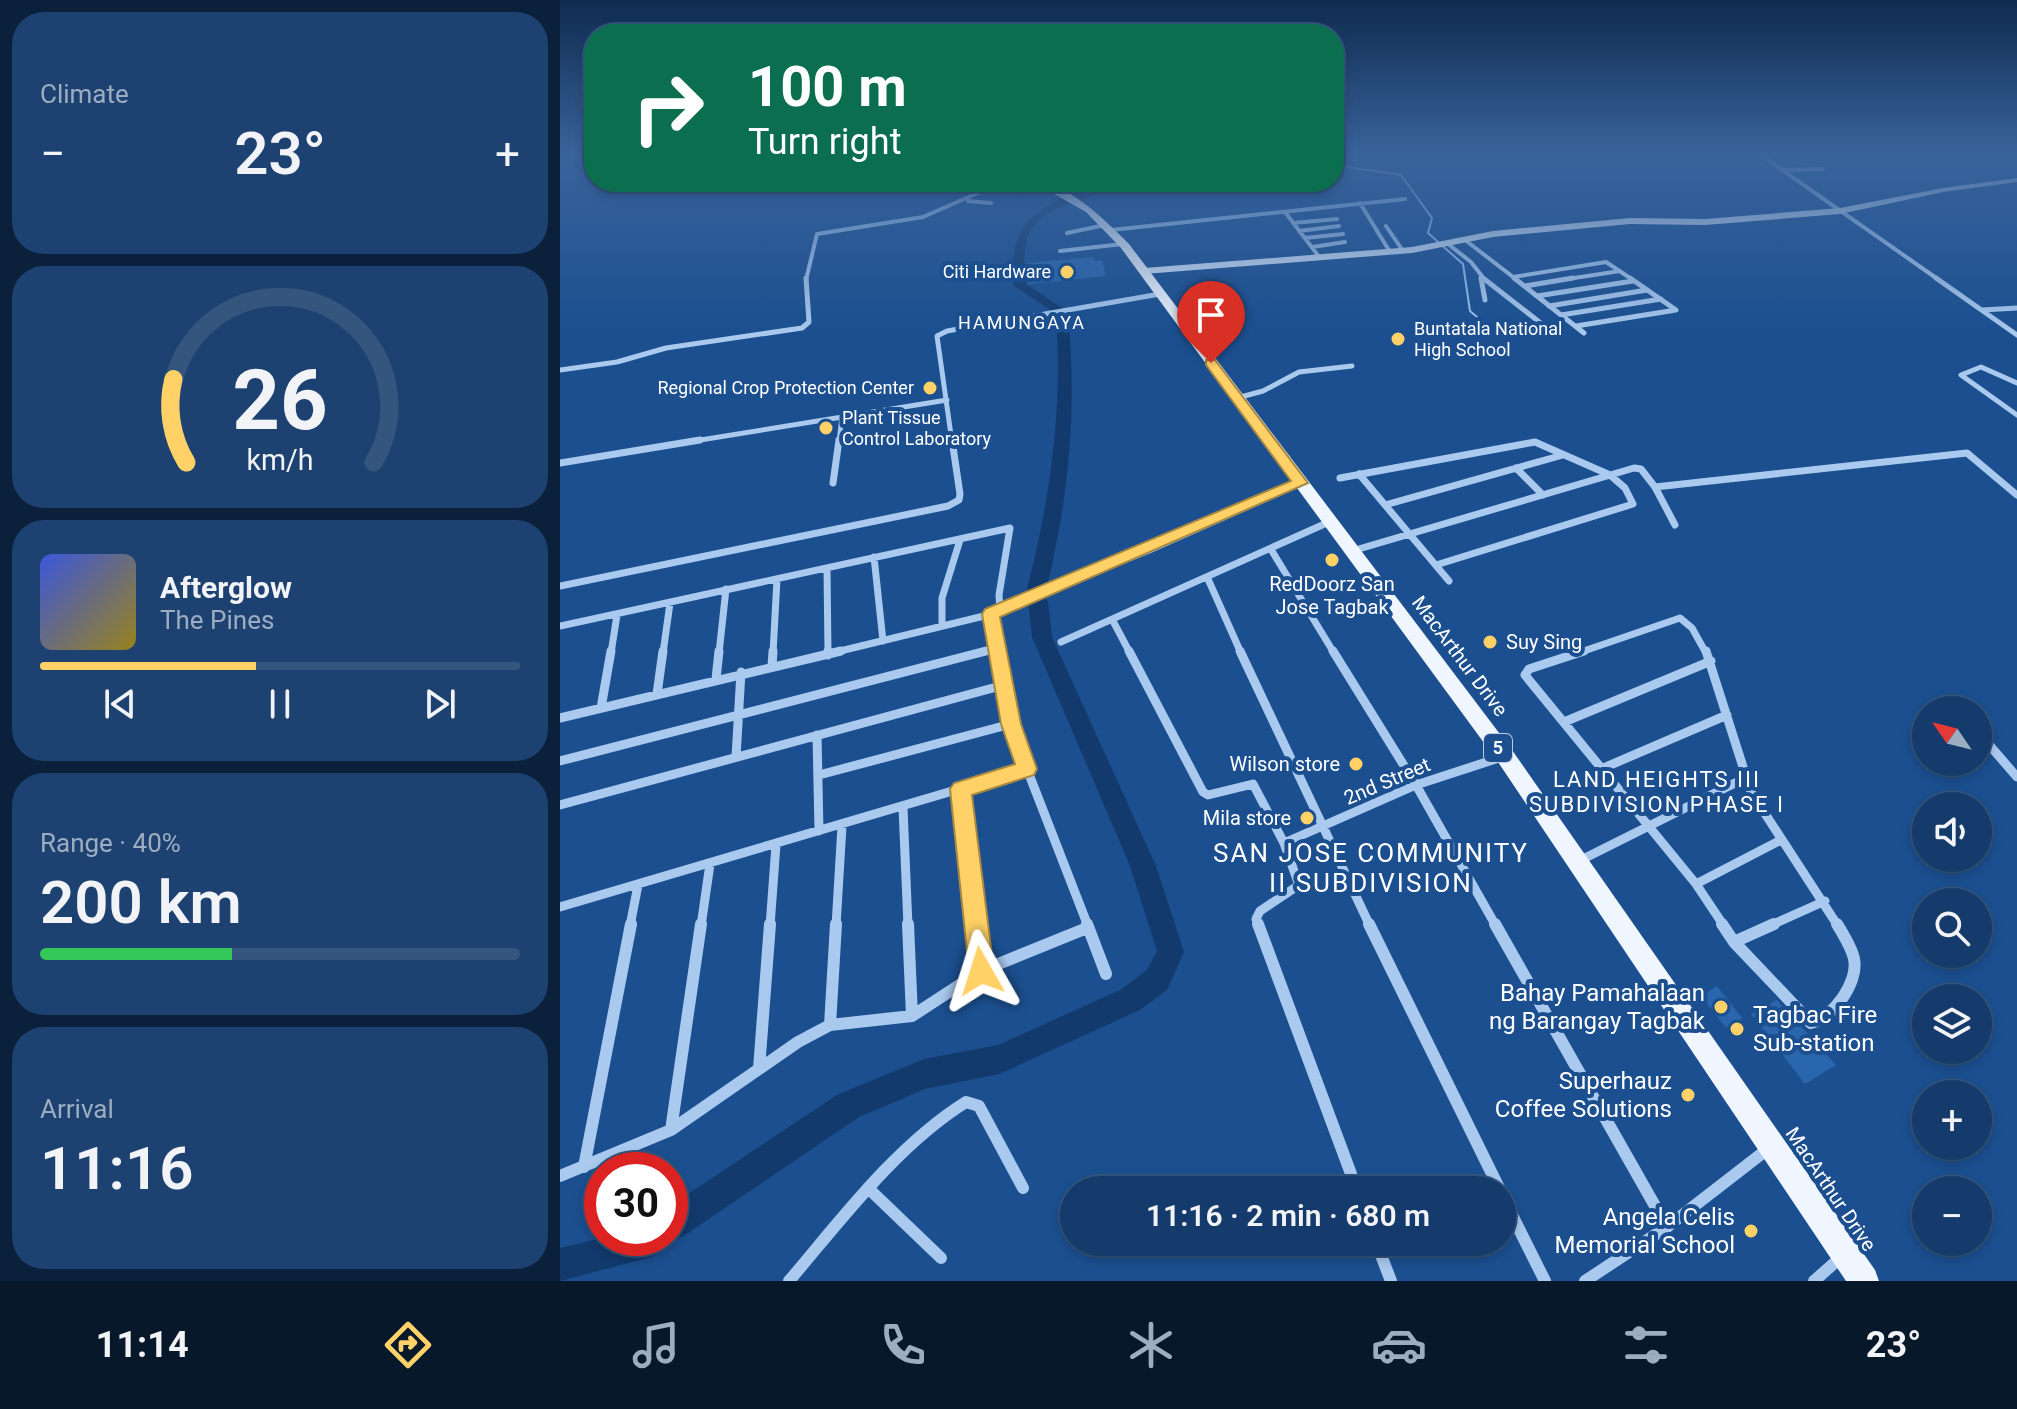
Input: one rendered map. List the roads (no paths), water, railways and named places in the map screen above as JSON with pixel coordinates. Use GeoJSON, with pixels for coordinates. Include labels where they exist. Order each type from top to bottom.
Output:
{"type":"FeatureCollection","features":[{"type":"Feature","properties":{"kind":"main road","name":"5"},"geometry":{"type":"LineString","coordinates":[[1091,215],[1115,234]]}},
{"type":"Feature","properties":{"kind":"main road","name":"MacArthur Drive"},"geometry":{"type":"LineString","coordinates":[[1115,234],[1505,756],[1864,1281]]}},
{"type":"Feature","properties":{"kind":"street"},"geometry":{"type":"LineString","coordinates":[[560,370],[617,362],[666,348],[802,328],[809,322],[806,276],[817,234],[911,221],[929,215]]}},
{"type":"Feature","properties":{"kind":"street"},"geometry":{"type":"LineString","coordinates":[[1067,233],[1115,234],[1279,215]]}},
{"type":"Feature","properties":{"kind":"street"},"geometry":{"type":"LineString","coordinates":[[1287,215],[1320,258]]}},
{"type":"Feature","properties":{"kind":"street"},"geometry":{"type":"LineString","coordinates":[[1367,215],[1390,252]]}},
{"type":"Feature","properties":{"kind":"street"},"geometry":{"type":"LineString","coordinates":[[1144,271],[1403,251],[1465,240],[1630,221],[1705,222],[1794,215]]}},
{"type":"Feature","properties":{"kind":"street"},"geometry":{"type":"LineString","coordinates":[[1845,215],[2017,335]]}},
{"type":"Feature","properties":{"kind":"street"},"geometry":{"type":"LineString","coordinates":[[1293,223],[1337,219]]}},
{"type":"Feature","properties":{"kind":"street"},"geometry":{"type":"LineString","coordinates":[[1299,231],[1339,226]]}},
{"type":"Feature","properties":{"kind":"street"},"geometry":{"type":"LineString","coordinates":[[1386,226],[1403,251]]}},
{"type":"Feature","properties":{"kind":"street"},"geometry":{"type":"LineString","coordinates":[[1075,245],[1115,234]]}},
{"type":"Feature","properties":{"kind":"street"},"geometry":{"type":"LineString","coordinates":[[1060,251],[1115,234]]}},
{"type":"Feature","properties":{"kind":"street"},"geometry":{"type":"LineString","coordinates":[[1305,238],[1343,234]]}},
{"type":"Feature","properties":{"kind":"street"},"geometry":{"type":"LineString","coordinates":[[1465,240],[1476,252],[1584,333]]}},
{"type":"Feature","properties":{"kind":"street"},"geometry":{"type":"LineString","coordinates":[[1312,247],[1345,242]]}},
{"type":"Feature","properties":{"kind":"street"},"geometry":{"type":"LineString","coordinates":[[1446,244],[1471,262],[1481,277],[1547,328],[1532,331],[1515,326]]}},
{"type":"Feature","properties":{"kind":"street"},"geometry":{"type":"LineString","coordinates":[[1513,277],[1603,262],[1676,311],[1576,326]]}},
{"type":"Feature","properties":{"kind":"street"},"geometry":{"type":"LineString","coordinates":[[1525,286],[1620,271]]}},
{"type":"Feature","properties":{"kind":"street"},"geometry":{"type":"LineString","coordinates":[[1481,277],[1485,300]]}},
{"type":"Feature","properties":{"kind":"street"},"geometry":{"type":"LineString","coordinates":[[1537,296],[1634,281]]}},
{"type":"Feature","properties":{"kind":"street"},"geometry":{"type":"LineString","coordinates":[[1549,306],[1647,290]]}},
{"type":"Feature","properties":{"kind":"street"},"geometry":{"type":"LineString","coordinates":[[560,586],[948,506],[959,500],[960,494],[937,336],[940,333],[1160,294]]}},
{"type":"Feature","properties":{"kind":"street"},"geometry":{"type":"LineString","coordinates":[[1561,315],[1661,299]]}},
{"type":"Feature","properties":{"kind":"street"},"geometry":{"type":"LineString","coordinates":[[1981,310],[2017,308]]}},
{"type":"Feature","properties":{"kind":"street"},"geometry":{"type":"LineString","coordinates":[[1236,398],[1263,391],[1299,372],[1352,366]]}},
{"type":"Feature","properties":{"kind":"street"},"geometry":{"type":"LineString","coordinates":[[2017,383],[1981,367],[1970,368],[1961,375],[2017,415]]}},
{"type":"Feature","properties":{"kind":"street"},"geometry":{"type":"LineString","coordinates":[[560,463],[947,400]]}},
{"type":"Feature","properties":{"kind":"street"},"geometry":{"type":"LineString","coordinates":[[833,483],[842,417]]}},
{"type":"Feature","properties":{"kind":"street"},"geometry":{"type":"LineString","coordinates":[[1340,478],[1532,442],[1610,475],[1625,488],[1632,507],[1436,565]]}},
{"type":"Feature","properties":{"kind":"street"},"geometry":{"type":"LineString","coordinates":[[1655,487],[1967,453],[2017,495]]}},
{"type":"Feature","properties":{"kind":"street"},"geometry":{"type":"LineString","coordinates":[[1385,505],[1563,455]]}},
{"type":"Feature","properties":{"kind":"street"},"geometry":{"type":"LineString","coordinates":[[1516,468],[1543,495]]}},
{"type":"Feature","properties":{"kind":"street"},"geometry":{"type":"LineString","coordinates":[[1352,551],[1638,468],[1655,487],[1675,525]]}},
{"type":"Feature","properties":{"kind":"street"},"geometry":{"type":"LineString","coordinates":[[1359,474],[1449,581]]}},
{"type":"Feature","properties":{"kind":"street"},"geometry":{"type":"LineString","coordinates":[[560,718],[996,612],[1300,483]]}},
{"type":"Feature","properties":{"kind":"street"},"geometry":{"type":"LineString","coordinates":[[1061,642],[1272,551],[1329,522]]}},
{"type":"Feature","properties":{"kind":"street"},"geometry":{"type":"LineString","coordinates":[[560,635],[562,626],[1007,528],[1013,531],[996,612],[996,648],[1011,724],[1106,974]]}},
{"type":"Feature","properties":{"kind":"street"},"geometry":{"type":"LineString","coordinates":[[942,626],[942,598],[960,540]]}},
{"type":"Feature","properties":{"kind":"street"},"geometry":{"type":"LineString","coordinates":[[1272,551],[1416,785],[1667,1227]]}},
{"type":"Feature","properties":{"kind":"street"},"geometry":{"type":"LineString","coordinates":[[874,557],[883,641]]}},
{"type":"Feature","properties":{"kind":"street"},"geometry":{"type":"LineString","coordinates":[[827,568],[828,655]]}},
{"type":"Feature","properties":{"kind":"street"},"geometry":{"type":"LineString","coordinates":[[772,666],[777,579]]}},
{"type":"Feature","properties":{"kind":"street"},"geometry":{"type":"LineString","coordinates":[[1208,579],[1321,828],[1493,1176]]}},
{"type":"Feature","properties":{"kind":"street"},"geometry":{"type":"LineString","coordinates":[[716,679],[726,589]]}},
{"type":"Feature","properties":{"kind":"street"},"geometry":{"type":"LineString","coordinates":[[657,694],[670,603]]}},
{"type":"Feature","properties":{"kind":"street"},"geometry":{"type":"LineString","coordinates":[[601,708],[617,615]]}},
{"type":"Feature","properties":{"kind":"street"},"geometry":{"type":"LineString","coordinates":[[1680,618],[1688,622],[1711,661],[1727,715],[1745,778],[1781,840],[1825,901],[1855,960],[1850,983],[1839,1002],[1833,1012],[1818,1023],[1811,1023],[1734,942],[1696,884],[1525,671],[1680,618]]}},
{"type":"Feature","properties":{"kind":"street"},"geometry":{"type":"LineString","coordinates":[[1113,621],[1203,792],[1208,795],[1252,784],[1284,843],[1299,885],[1260,911],[1256,919],[1352,1176]]}},
{"type":"Feature","properties":{"kind":"street"},"geometry":{"type":"LineString","coordinates":[[560,761],[740,718],[996,648]]}},
{"type":"Feature","properties":{"kind":"street"},"geometry":{"type":"LineString","coordinates":[[1564,722],[1711,661]]}},
{"type":"Feature","properties":{"kind":"street"},"geometry":{"type":"LineString","coordinates":[[736,757],[741,672]]}},
{"type":"Feature","properties":{"kind":"street"},"geometry":{"type":"LineString","coordinates":[[560,805],[1004,685]]}},
{"type":"Feature","properties":{"kind":"street"},"geometry":{"type":"LineString","coordinates":[[1601,769],[1727,715]]}},
{"type":"Feature","properties":{"kind":"street"},"geometry":{"type":"LineString","coordinates":[[819,775],[1011,724]]}},
{"type":"Feature","properties":{"kind":"street"},"geometry":{"type":"LineString","coordinates":[[817,735],[819,831]]}},
{"type":"Feature","properties":{"kind":"street"},"geometry":{"type":"LineString","coordinates":[[1992,748],[2017,777]]}},
{"type":"Feature","properties":{"kind":"street","name":"2nd Street"},"geometry":{"type":"LineString","coordinates":[[1284,843],[1416,785],[1505,756]]}},
{"type":"Feature","properties":{"kind":"street"},"geometry":{"type":"LineString","coordinates":[[560,907],[1027,769]]}},
{"type":"Feature","properties":{"kind":"street"},"geometry":{"type":"LineString","coordinates":[[1579,861],[1745,778]]}},
{"type":"Feature","properties":{"kind":"street"},"geometry":{"type":"LineString","coordinates":[[961,789],[981,971]]}},
{"type":"Feature","properties":{"kind":"street"},"geometry":{"type":"LineString","coordinates":[[903,808],[912,1016]]}},
{"type":"Feature","properties":{"kind":"street"},"geometry":{"type":"LineString","coordinates":[[830,1025],[842,826]]}},
{"type":"Feature","properties":{"kind":"street"},"geometry":{"type":"LineString","coordinates":[[1696,884],[1781,840]]}},
{"type":"Feature","properties":{"kind":"street"},"geometry":{"type":"LineString","coordinates":[[759,1069],[776,845]]}},
{"type":"Feature","properties":{"kind":"street"},"geometry":{"type":"LineString","coordinates":[[671,1130],[710,864]]}},
{"type":"Feature","properties":{"kind":"street"},"geometry":{"type":"LineString","coordinates":[[587,1152],[638,885]]}},
{"type":"Feature","properties":{"kind":"street"},"geometry":{"type":"LineString","coordinates":[[1734,942],[1825,901]]}},
{"type":"Feature","properties":{"kind":"street"},"geometry":{"type":"LineString","coordinates":[[619,1152],[671,1130],[759,1069],[830,1025],[912,1016],[981,971],[1087,928]]}},
{"type":"Feature","properties":{"kind":"street"},"geometry":{"type":"LineString","coordinates":[[789,1281],[868,1188],[950,1112],[966,1102],[979,1106],[1023,1188]]}},
{"type":"Feature","properties":{"kind":"street"},"geometry":{"type":"LineString","coordinates":[[1585,1281],[1667,1227],[1772,1146]]}},
{"type":"Feature","properties":{"kind":"street"},"geometry":{"type":"LineString","coordinates":[[560,1176],[584,1167]]}},
{"type":"Feature","properties":{"kind":"street"},"geometry":{"type":"LineString","coordinates":[[868,1188],[941,1258]]}},
{"type":"Feature","properties":{"kind":"street"},"geometry":{"type":"LineString","coordinates":[[1516,1222],[1545,1281]]}},
{"type":"Feature","properties":{"kind":"street"},"geometry":{"type":"LineString","coordinates":[[1814,1281],[1846,1253]]}},
{"type":"Feature","properties":{"kind":"street"},"geometry":{"type":"LineString","coordinates":[[1381,1256],[1391,1281]]}},
{"type":"Feature","properties":{"kind":"waterway"},"geometry":{"type":"LineString","coordinates":[[1040,215],[1027,228],[1020,243],[1017,263],[1020,286],[1059,310]]}},
{"type":"Feature","properties":{"kind":"waterway"},"geometry":{"type":"LineString","coordinates":[[1430,215],[1432,218],[1428,233],[1463,264],[1470,311],[1484,323]]}},
{"type":"Feature","properties":{"kind":"waterway"},"geometry":{"type":"LineString","coordinates":[[1036,589],[1052,522],[1062,454],[1066,386],[1062,317]]}},
{"type":"Feature","properties":{"kind":"waterway"},"geometry":{"type":"LineString","coordinates":[[688,1213],[848,1106],[924,1074],[999,1059],[1130,1000],[1157,980],[1171,952],[1143,866],[1042,637],[1038,601]]}},
{"type":"Feature","properties":{"kind":"waterway"},"geometry":{"type":"LineString","coordinates":[[560,1265],[596,1256]]}},
{"type":"Feature","properties":{"kind":"place","name":"Citi Hardware"},"geometry":{"type":"Point","coordinates":[1067,272]}},
{"type":"Feature","properties":{"kind":"place","name":"Buntatala National High School"},"geometry":{"type":"Point","coordinates":[1398,339]}},
{"type":"Feature","properties":{"kind":"place","name":"Regional Crop Protection Center"},"geometry":{"type":"Point","coordinates":[930,388]}},
{"type":"Feature","properties":{"kind":"place","name":"Plant Tissue Control Laboratory"},"geometry":{"type":"Point","coordinates":[826,428]}},
{"type":"Feature","properties":{"kind":"place","name":"RedDoorz San Jose Tagbak"},"geometry":{"type":"Point","coordinates":[1332,560]}},
{"type":"Feature","properties":{"kind":"place","name":"Suy Sing"},"geometry":{"type":"Point","coordinates":[1490,642]}},
{"type":"Feature","properties":{"kind":"place","name":"Wilson store"},"geometry":{"type":"Point","coordinates":[1356,764]}},
{"type":"Feature","properties":{"kind":"place","name":"Mila store"},"geometry":{"type":"Point","coordinates":[1307,818]}},
{"type":"Feature","properties":{"kind":"place","name":"Bahay Pamahalaan ng Barangay Tagbak"},"geometry":{"type":"Point","coordinates":[1721,1007]}},
{"type":"Feature","properties":{"kind":"place","name":"Tagbac Fire Sub-station"},"geometry":{"type":"Point","coordinates":[1737,1029]}},
{"type":"Feature","properties":{"kind":"place","name":"Superhauz Coffee Solutions"},"geometry":{"type":"Point","coordinates":[1688,1095]}},
{"type":"Feature","properties":{"kind":"place","name":"Angela Celis Memorial School"},"geometry":{"type":"Point","coordinates":[1751,1231]}},
{"type":"Feature","properties":{"kind":"district","name":"HAMUNGAYA"},"geometry":{"type":"Point","coordinates":[1022,323]}},
{"type":"Feature","properties":{"kind":"district","name":"LAND HEIGHTS III SUBDIVISION PHASE I"},"geometry":{"type":"Point","coordinates":[1657,792]}},
{"type":"Feature","properties":{"kind":"district","name":"SAN JOSE COMMUNITY II SUBDIVISION"},"geometry":{"type":"Point","coordinates":[1371,868]}}]}
